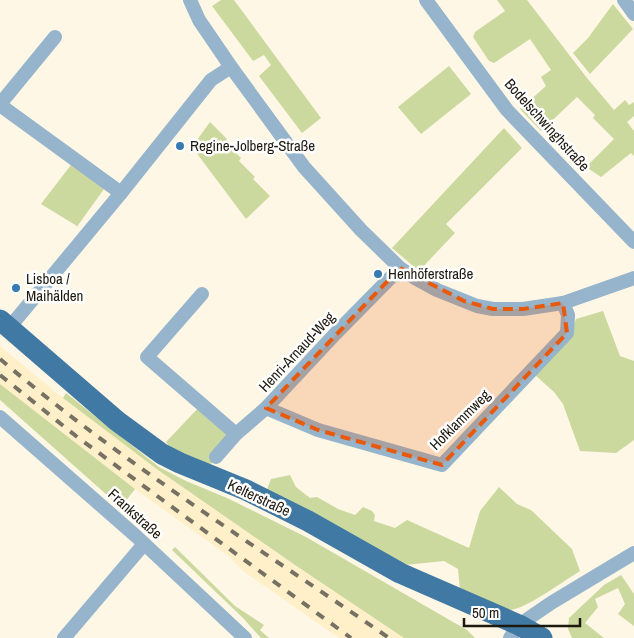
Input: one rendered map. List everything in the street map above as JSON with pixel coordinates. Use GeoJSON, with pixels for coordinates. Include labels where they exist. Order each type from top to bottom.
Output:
{"type":"FeatureCollection","features":[{"type":"Feature","properties":{"kind":"main road","name":"Kelterstraße"},"geometry":{"type":"LineString","coordinates":[[4,324],[117,421],[162,454],[246,490],[284,509],[400,573],[514,632],[542,638]]}},
{"type":"Feature","properties":{"kind":"street"},"geometry":{"type":"LineString","coordinates":[[190,0],[199,20],[231,67],[304,167],[361,230],[400,268],[437,290],[477,306],[492,309],[523,309],[563,303],[634,278]]}},
{"type":"Feature","properties":{"kind":"street","name":"Bodelschwinghstraße"},"geometry":{"type":"LineString","coordinates":[[426,0],[507,110],[634,242]]}},
{"type":"Feature","properties":{"kind":"street"},"geometry":{"type":"LineString","coordinates":[[624,0],[634,14]]}},
{"type":"Feature","properties":{"kind":"street"},"geometry":{"type":"LineString","coordinates":[[55,37],[0,104],[121,193]]}},
{"type":"Feature","properties":{"kind":"street"},"geometry":{"type":"LineString","coordinates":[[4,324],[121,193],[211,80],[231,67]]}},
{"type":"Feature","properties":{"kind":"street","name":"Henri-Arnaud-Weg"},"geometry":{"type":"LineString","coordinates":[[216,457],[236,434],[266,408],[336,332],[400,268]]}},
{"type":"Feature","properties":{"kind":"street"},"geometry":{"type":"LineString","coordinates":[[202,294],[148,357],[236,434]]}},
{"type":"Feature","properties":{"kind":"street","name":"Hofklammweg"},"geometry":{"type":"LineString","coordinates":[[266,408],[318,430],[442,465],[566,333],[568,315],[563,303]]}},
{"type":"Feature","properties":{"kind":"street","name":"Frankstraße"},"geometry":{"type":"LineString","coordinates":[[0,417],[144,544],[245,638]]}},
{"type":"Feature","properties":{"kind":"street"},"geometry":{"type":"LineString","coordinates":[[64,638],[144,544]]}},
{"type":"Feature","properties":{"kind":"street"},"geometry":{"type":"LineString","coordinates":[[514,632],[551,603],[634,553]]}},
{"type":"Feature","properties":{"kind":"highlighted area"},"geometry":{"type":"Polygon","coordinates":[[[400,268],[464,301],[493,309],[523,309],[563,303],[567,333],[442,465],[318,430],[266,408],[400,268]]]}},
{"type":"Feature","properties":{"kind":"shaded area"},"geometry":{"type":"Polygon","coordinates":[[[0,346],[63,398],[158,470],[404,638],[339,638],[243,571],[227,555],[135,489],[0,384],[0,346]]]}},
{"type":"Feature","properties":{"kind":"green space"},"geometry":{"type":"Polygon","coordinates":[[[221,0],[234,0],[321,118],[302,133],[259,76],[271,65],[264,55],[253,61],[212,6],[221,0]]]}},
{"type":"Feature","properties":{"kind":"green space"},"geometry":{"type":"Polygon","coordinates":[[[497,0],[527,0],[614,110],[625,100],[629,105],[634,102],[634,116],[627,122],[634,131],[634,156],[631,153],[601,177],[586,167],[614,139],[593,118],[595,115],[577,97],[541,131],[520,109],[546,86],[541,77],[551,70],[530,39],[494,63],[489,61],[473,37],[475,32],[505,11],[497,0]]]}},
{"type":"Feature","properties":{"kind":"green space"},"geometry":{"type":"Polygon","coordinates":[[[613,4],[633,29],[590,74],[573,53],[588,38],[613,4]]]}},
{"type":"Feature","properties":{"kind":"green space"},"geometry":{"type":"Polygon","coordinates":[[[449,66],[471,94],[421,134],[398,107],[449,66]]]}},
{"type":"Feature","properties":{"kind":"green space"},"geometry":{"type":"Polygon","coordinates":[[[210,122],[227,139],[225,142],[241,158],[239,161],[255,177],[253,179],[270,196],[246,219],[192,147],[210,122]]]}},
{"type":"Feature","properties":{"kind":"green space"},"geometry":{"type":"Polygon","coordinates":[[[504,128],[522,148],[446,224],[455,233],[419,271],[392,248],[504,128]]]}},
{"type":"Feature","properties":{"kind":"green space"},"geometry":{"type":"Polygon","coordinates":[[[71,165],[104,189],[76,228],[77,226],[41,204],[71,165]]]}},
{"type":"Feature","properties":{"kind":"green space"},"geometry":{"type":"Polygon","coordinates":[[[603,311],[620,356],[634,361],[634,440],[616,453],[580,451],[563,404],[554,392],[535,375],[569,339],[576,319],[603,311]]]}},
{"type":"Feature","properties":{"kind":"green space"},"geometry":{"type":"Polygon","coordinates":[[[0,384],[135,489],[124,503],[147,522],[143,527],[0,400],[0,384]]]}},
{"type":"Feature","properties":{"kind":"green space"},"geometry":{"type":"Polygon","coordinates":[[[66,393],[159,467],[306,537],[467,630],[475,638],[404,638],[158,470],[63,398],[66,393]]]}},
{"type":"Feature","properties":{"kind":"green space"},"geometry":{"type":"Polygon","coordinates":[[[202,404],[236,434],[207,469],[174,453],[166,442],[202,404]]]}},
{"type":"Feature","properties":{"kind":"green space"},"geometry":{"type":"Polygon","coordinates":[[[290,475],[296,487],[310,498],[317,497],[338,509],[355,515],[363,507],[372,511],[375,515],[374,521],[395,528],[407,520],[469,548],[480,511],[499,487],[517,504],[531,510],[572,549],[580,571],[518,608],[511,610],[501,607],[460,590],[458,569],[444,561],[405,565],[266,492],[271,479],[290,475]]]}},
{"type":"Feature","properties":{"kind":"green space"},"geometry":{"type":"Polygon","coordinates":[[[175,547],[235,606],[264,625],[260,630],[269,638],[261,638],[243,618],[172,550],[175,547]]]}},
{"type":"Feature","properties":{"kind":"green space"},"geometry":{"type":"Polygon","coordinates":[[[621,575],[634,594],[634,626],[618,614],[625,604],[618,588],[595,599],[598,607],[585,623],[604,638],[572,638],[568,629],[569,618],[604,585],[621,575]]]}},
{"type":"Feature","properties":{"kind":"railway"},"geometry":{"type":"LineString","coordinates":[[0,359],[46,397],[142,469],[389,638]]}},
{"type":"Feature","properties":{"kind":"railway"},"geometry":{"type":"LineString","coordinates":[[0,375],[76,436],[351,638]]}},
{"type":"Feature","properties":{"kind":"place","name":"Regine-Jolberg-Straße"},"geometry":{"type":"Point","coordinates":[180,146]}},
{"type":"Feature","properties":{"kind":"place","name":"Henhöferstraße"},"geometry":{"type":"Point","coordinates":[378,274]}},
{"type":"Feature","properties":{"kind":"place","name":"Lisboa / Maihälden"},"geometry":{"type":"Point","coordinates":[16,288]}}]}
